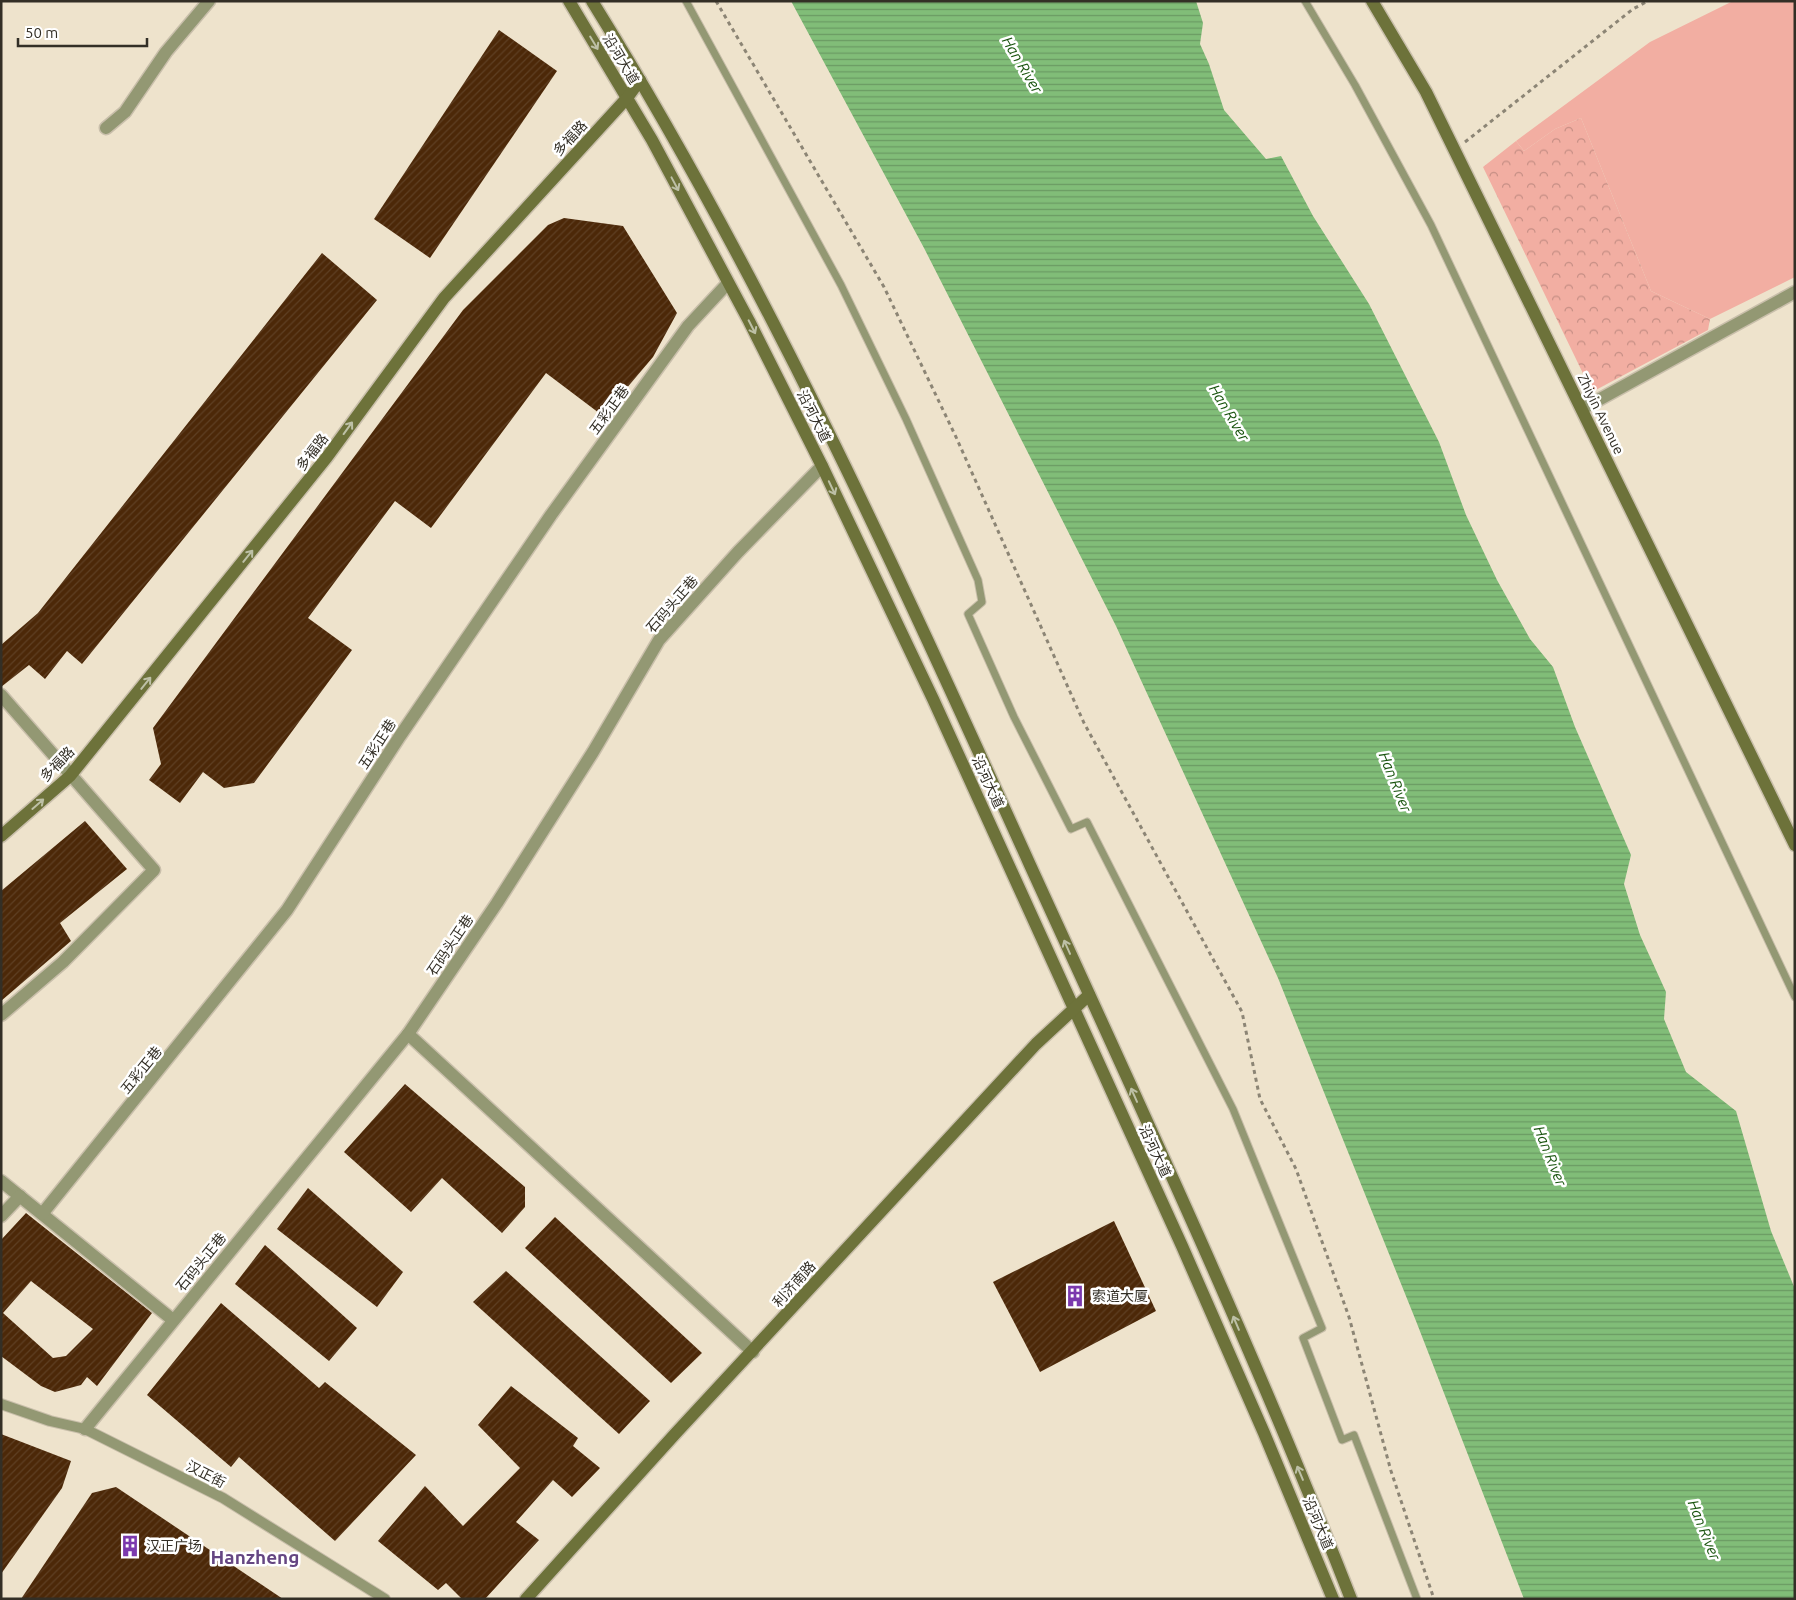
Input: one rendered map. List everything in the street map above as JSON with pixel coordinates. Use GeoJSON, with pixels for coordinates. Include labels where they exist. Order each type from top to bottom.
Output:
{"type":"FeatureCollection","features":[{"type":"Feature","properties":{"kind":"main road","name":"沿河大道"},"geometry":{"type":"LineString","coordinates":[[568,1],[652,140],[728,282],[822,466],[933,699],[1186,1255],[1333,1599]]}},
{"type":"Feature","properties":{"kind":"main road","name":"沿河大道"},"geometry":{"type":"LineString","coordinates":[[592,1],[640,80],[758,291],[835,444],[1208,1256],[1351,1599]]}},
{"type":"Feature","properties":{"kind":"main road","name":"Zhiyin Avenue"},"geometry":{"type":"LineString","coordinates":[[1372,1],[1426,92],[1795,845]]}},
{"type":"Feature","properties":{"kind":"main road","name":"多福路"},"geometry":{"type":"LineString","coordinates":[[1,836],[70,776],[327,457],[444,298],[627,98],[640,80]]}},
{"type":"Feature","properties":{"kind":"main road","name":"利济南路"},"geometry":{"type":"LineString","coordinates":[[526,1599],[675,1434],[753,1352],[1036,1044],[1089,995]]}},
{"type":"Feature","properties":{"kind":"street"},"geometry":{"type":"LineString","coordinates":[[106,128],[124,112],[166,52],[209,1]]}},
{"type":"Feature","properties":{"kind":"street","name":"五彩正巷"},"geometry":{"type":"LineString","coordinates":[[42,1214],[287,910],[406,728],[551,515],[688,326],[728,282]]}},
{"type":"Feature","properties":{"kind":"street"},"geometry":{"type":"LineString","coordinates":[[1582,409],[1795,292]]}},
{"type":"Feature","properties":{"kind":"street","name":"石码头正巷"},"geometry":{"type":"LineString","coordinates":[[85,1429],[408,1034],[497,903],[593,752],[659,640],[738,552],[822,466]]}},
{"type":"Feature","properties":{"kind":"street"},"geometry":{"type":"LineString","coordinates":[[1,695],[154,870],[63,962],[1,1015]]}},
{"type":"Feature","properties":{"kind":"street"},"geometry":{"type":"LineString","coordinates":[[408,1034],[753,1352]]}},
{"type":"Feature","properties":{"kind":"street"},"geometry":{"type":"LineString","coordinates":[[1,1181],[173,1320]]}},
{"type":"Feature","properties":{"kind":"street"},"geometry":{"type":"LineString","coordinates":[[1,1216],[20,1196]]}},
{"type":"Feature","properties":{"kind":"street","name":"汉正街"},"geometry":{"type":"LineString","coordinates":[[1,1404],[50,1421],[85,1429],[223,1498],[385,1599]]}},
{"type":"Feature","properties":{"kind":"lane"},"geometry":{"type":"LineString","coordinates":[[686,1],[841,284],[906,419],[978,580],[982,602],[968,614],[1014,717],[1071,830],[1087,822],[1233,1109],[1322,1328],[1303,1338],[1342,1440],[1354,1435],[1417,1599]]}},
{"type":"Feature","properties":{"kind":"lane"},"geometry":{"type":"LineString","coordinates":[[1305,1],[1431,225],[1795,997]]}},
{"type":"Feature","properties":{"kind":"path"},"geometry":{"type":"LineString","coordinates":[[716,1],[884,287],[956,437],[1084,723],[1242,1012],[1260,1099],[1296,1169],[1349,1317],[1391,1471],[1434,1599]]}},
{"type":"Feature","properties":{"kind":"path"},"geometry":{"type":"LineString","coordinates":[[1455,150],[1633,9],[1648,1]]}},
{"type":"Feature","properties":{"kind":"green space"},"geometry":{"type":"Polygon","coordinates":[[[1733,1],[1795,1],[1795,277],[1710,319],[1651,291],[1581,118],[1555,129],[1524,151],[1516,141],[1650,42],[1733,1]]]}},
{"type":"Feature","properties":{"kind":"green space"},"geometry":{"type":"Polygon","coordinates":[[[1581,118],[1651,291],[1710,319],[1708,330],[1592,392],[1483,167],[1516,141],[1524,151],[1555,129],[1581,118]]]}},
{"type":"Feature","properties":{"kind":"water","name":"Han River"},"geometry":{"type":"Polygon","coordinates":[[[791,1],[1196,1],[1203,23],[1200,44],[1209,64],[1224,110],[1266,159],[1281,156],[1313,216],[1369,304],[1439,442],[1466,515],[1497,580],[1530,639],[1553,667],[1575,727],[1631,855],[1624,884],[1640,935],[1666,992],[1664,1019],[1686,1072],[1736,1111],[1771,1231],[1795,1289],[1795,1599],[1524,1599],[1416,1321],[1278,978],[1116,626],[924,248],[791,1]]]}},
{"type":"Feature","properties":{"kind":"building"},"geometry":{"type":"Polygon","coordinates":[[[499,30],[557,71],[430,258],[374,219],[499,30]]]}},
{"type":"Feature","properties":{"kind":"building"},"geometry":{"type":"Polygon","coordinates":[[[564,218],[623,226],[677,313],[653,357],[603,416],[546,373],[431,528],[395,501],[308,618],[352,650],[254,783],[224,788],[203,772],[180,803],[149,780],[161,764],[153,728],[463,310],[548,225],[564,218]]]}},
{"type":"Feature","properties":{"kind":"building"},"geometry":{"type":"Polygon","coordinates":[[[322,253],[377,300],[82,664],[67,651],[45,679],[29,665],[1,687],[1,645],[38,613],[322,253]]]}},
{"type":"Feature","properties":{"kind":"building"},"geometry":{"type":"Polygon","coordinates":[[[85,821],[127,869],[60,923],[71,941],[1,1001],[1,891],[85,821]]]}},
{"type":"Feature","properties":{"kind":"building"},"geometry":{"type":"Polygon","coordinates":[[[405,1084],[525,1187],[525,1207],[502,1233],[442,1178],[411,1212],[344,1152],[405,1084]]]}},
{"type":"Feature","properties":{"kind":"building"},"geometry":{"type":"Polygon","coordinates":[[[308,1188],[403,1272],[377,1307],[277,1229],[308,1188]]]}},
{"type":"Feature","properties":{"kind":"building"},"geometry":{"type":"Polygon","coordinates":[[[26,1213],[152,1313],[97,1386],[87,1377],[81,1385],[55,1392],[41,1386],[1,1356],[1,1240],[26,1213]],[[31,1281],[3,1313],[53,1358],[66,1356],[93,1329],[31,1281]]]}},
{"type":"Feature","properties":{"kind":"building"},"geometry":{"type":"Polygon","coordinates":[[[555,1217],[702,1353],[671,1383],[525,1248],[555,1217]]]}},
{"type":"Feature","properties":{"kind":"building","name":"索道大厦"},"geometry":{"type":"Polygon","coordinates":[[[1114,1221],[1156,1311],[1040,1372],[993,1282],[1114,1221]]]}},
{"type":"Feature","properties":{"kind":"building"},"geometry":{"type":"Polygon","coordinates":[[[265,1245],[357,1328],[329,1361],[235,1284],[265,1245]]]}},
{"type":"Feature","properties":{"kind":"building"},"geometry":{"type":"Polygon","coordinates":[[[506,1271],[650,1401],[619,1434],[473,1302],[506,1271]]]}},
{"type":"Feature","properties":{"kind":"building"},"geometry":{"type":"Polygon","coordinates":[[[221,1303],[319,1388],[325,1382],[416,1455],[335,1541],[239,1457],[231,1467],[147,1395],[221,1303]]]}},
{"type":"Feature","properties":{"kind":"building"},"geometry":{"type":"Polygon","coordinates":[[[511,1386],[578,1438],[573,1446],[600,1468],[572,1497],[553,1480],[516,1522],[539,1540],[485,1599],[462,1599],[446,1583],[438,1590],[378,1541],[425,1486],[463,1526],[520,1468],[478,1425],[511,1386]]]}},
{"type":"Feature","properties":{"kind":"building"},"geometry":{"type":"Polygon","coordinates":[[[1,1434],[71,1461],[62,1488],[1,1574],[1,1434]]]}},
{"type":"Feature","properties":{"kind":"building","name":"汉正广场"},"geometry":{"type":"Polygon","coordinates":[[[116,1487],[283,1599],[21,1599],[92,1493],[116,1487]]]}},
{"type":"Feature","properties":{"kind":"place","name":"索道大厦"},"geometry":{"type":"Point","coordinates":[1075,1296]}},
{"type":"Feature","properties":{"kind":"place","name":"汉正广场"},"geometry":{"type":"Point","coordinates":[130,1546]}},
{"type":"Feature","properties":{"kind":"district","name":"Hanzheng"},"geometry":{"type":"Point","coordinates":[255,1557]}}]}
